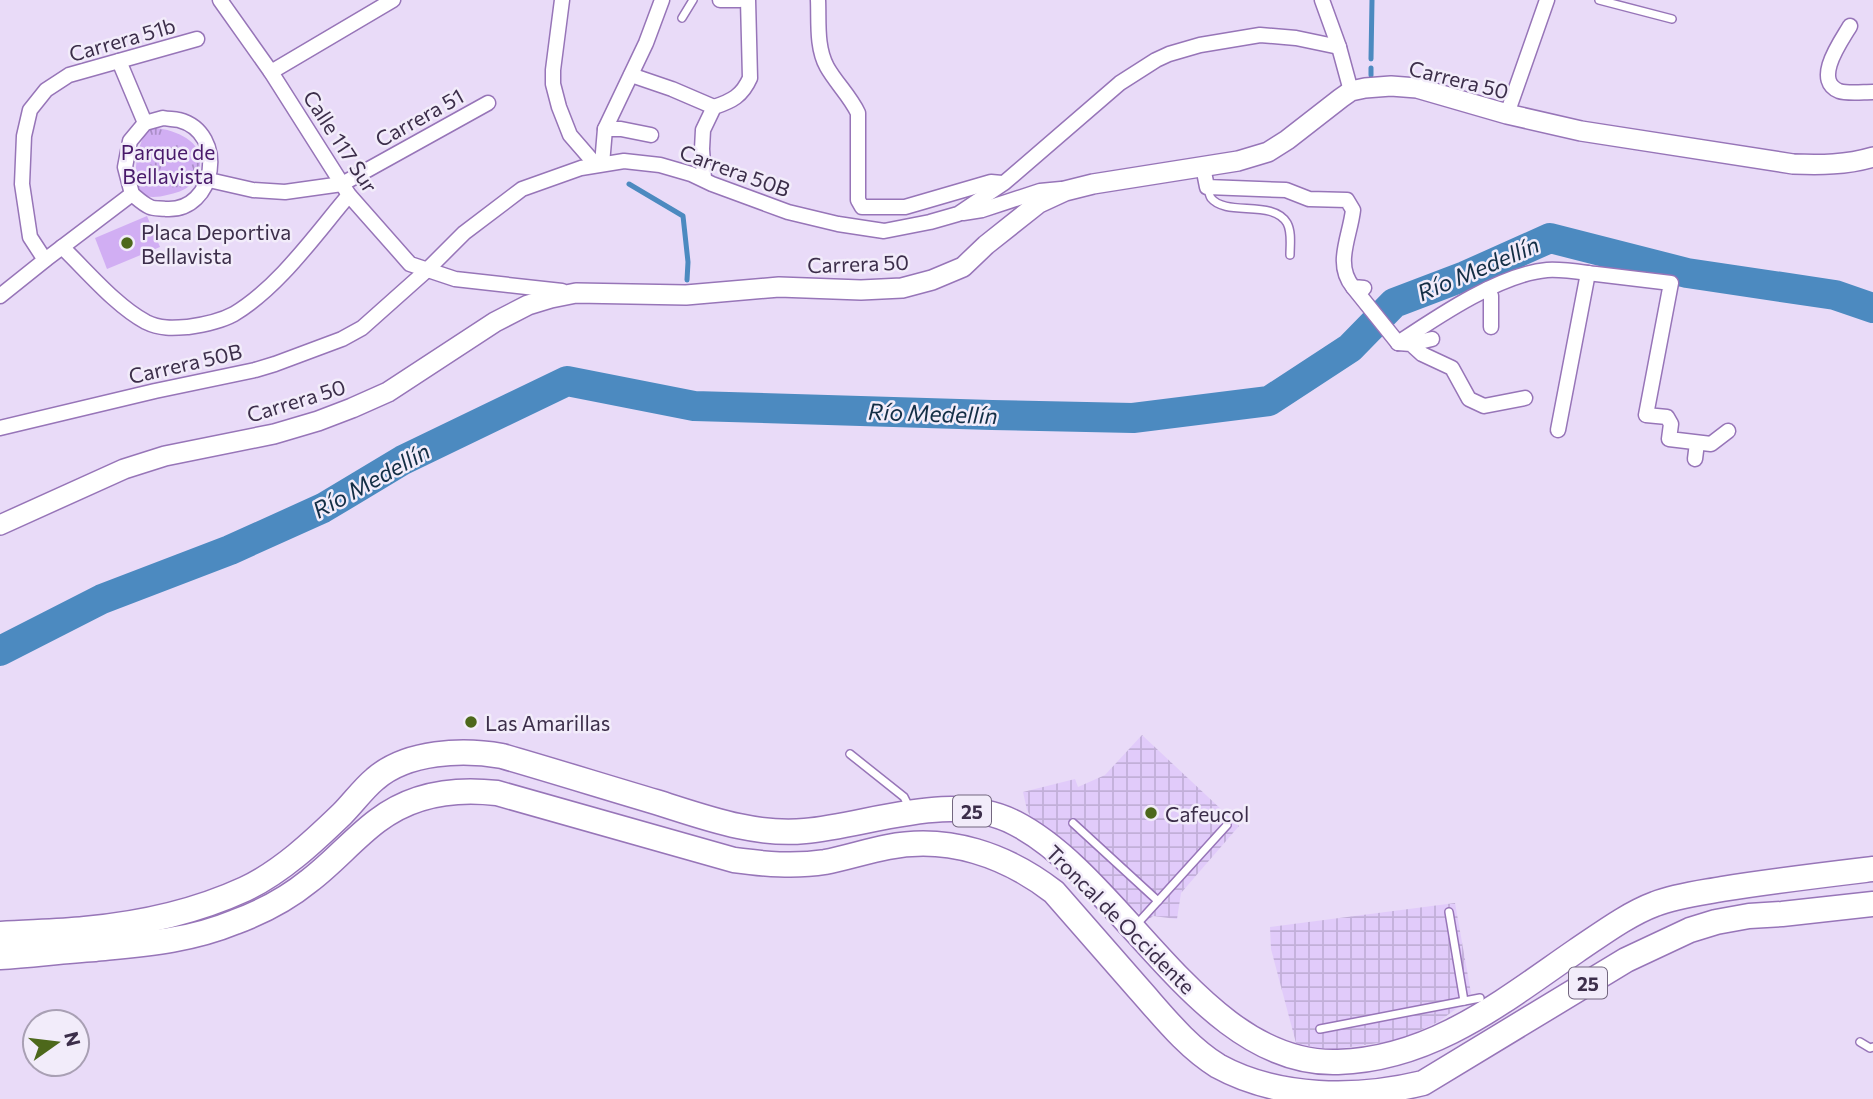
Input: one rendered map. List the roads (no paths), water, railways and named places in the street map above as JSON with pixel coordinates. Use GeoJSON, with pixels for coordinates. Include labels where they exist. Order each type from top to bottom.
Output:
{"type":"FeatureCollection","features":[{"type":"Feature","properties":{"kind":"highway","name":"Troncal de Occidente"},"geometry":{"type":"LineString","coordinates":[[0,934],[86,929],[158,918],[226,897],[266,877],[302,850],[376,778],[395,767],[439,753],[480,752],[502,756],[697,815],[778,833],[825,829],[912,813],[959,809],[992,814],[1013,822],[1070,862],[1193,992],[1236,1028],[1255,1041],[1318,1062],[1377,1058],[1420,1046],[1454,1031],[1488,1012],[1612,927],[1654,904],[1745,885],[1873,869]]}},
{"type":"Feature","properties":{"kind":"highway","name":"Troncal de Occidente"},"geometry":{"type":"LineString","coordinates":[[0,957],[161,943],[235,923],[292,895],[377,821],[397,808],[420,798],[471,790],[497,793],[734,860],[764,864],[824,862],[890,846],[914,844],[954,846],[992,856],[1034,877],[1054,892],[1174,1028],[1216,1065],[1237,1077],[1287,1095],[1345,1098],[1375,1096],[1423,1083],[1626,960],[1690,930],[1749,916],[1873,904]]}},
{"type":"Feature","properties":{"kind":"main road","name":"Carrera 50"},"geometry":{"type":"LineString","coordinates":[[0,525],[124,469],[164,456],[274,434],[352,408],[388,392],[527,304],[576,293],[686,295],[779,287],[861,290],[902,288],[932,281],[962,267],[1039,203],[1065,191],[1129,177],[1203,167],[1268,152],[1351,92],[1365,88],[1417,88],[1507,114],[1581,131],[1793,164],[1853,163],[1873,157]]}},
{"type":"Feature","properties":{"kind":"street","name":"Calle 117 Sur"},"geometry":{"type":"LineString","coordinates":[[220,0],[271,72],[345,189],[410,264],[455,279],[576,293]]}},
{"type":"Feature","properties":{"kind":"street"},"geometry":{"type":"LineString","coordinates":[[271,72],[393,0]]}},
{"type":"Feature","properties":{"kind":"street"},"geometry":{"type":"LineString","coordinates":[[562,0],[553,84],[570,135],[599,164]]}},
{"type":"Feature","properties":{"kind":"street"},"geometry":{"type":"LineString","coordinates":[[599,164],[604,129],[646,43],[662,0]]}},
{"type":"Feature","properties":{"kind":"street"},"geometry":{"type":"LineString","coordinates":[[720,0],[740,0]]}},
{"type":"Feature","properties":{"kind":"street"},"geometry":{"type":"LineString","coordinates":[[631,75],[714,107],[730,102],[745,89],[750,78],[748,0]]}},
{"type":"Feature","properties":{"kind":"street"},"geometry":{"type":"LineString","coordinates":[[818,0],[824,58],[858,113],[858,200],[862,207],[905,207],[991,182],[1004,183]]}},
{"type":"Feature","properties":{"kind":"street"},"geometry":{"type":"LineString","coordinates":[[1322,0],[1351,92]]}},
{"type":"Feature","properties":{"kind":"street"},"geometry":{"type":"LineString","coordinates":[[1507,114],[1547,0]]}},
{"type":"Feature","properties":{"kind":"street"},"geometry":{"type":"LineString","coordinates":[[1850,26],[1829,63],[1828,77],[1831,85],[1839,91],[1873,92]]}},
{"type":"Feature","properties":{"kind":"street","name":"Carrera 50B"},"geometry":{"type":"LineString","coordinates":[[0,428],[255,370],[342,339],[362,328],[464,233],[522,189],[562,173],[624,161],[660,165],[788,212],[884,231],[958,214],[1004,183],[1120,83],[1169,54],[1200,45],[1260,35],[1296,38],[1339,47]]}},
{"type":"Feature","properties":{"kind":"street","name":"Carrera 51b"},"geometry":{"type":"LineString","coordinates":[[45,260],[30,237],[22,184],[24,136],[30,110],[46,90],[69,75],[197,39]]}},
{"type":"Feature","properties":{"kind":"street"},"geometry":{"type":"LineString","coordinates":[[119,61],[145,123]]}},
{"type":"Feature","properties":{"kind":"street","name":"Carrera 51"},"geometry":{"type":"LineString","coordinates":[[209,180],[253,190],[285,192],[345,189],[488,103]]}},
{"type":"Feature","properties":{"kind":"street"},"geometry":{"type":"LineString","coordinates":[[704,180],[703,130],[714,107]]}},
{"type":"Feature","properties":{"kind":"street"},"geometry":{"type":"LineString","coordinates":[[163,118],[181,121],[196,130],[207,145],[212,162],[209,180],[195,200],[174,209],[151,208],[132,194],[125,167],[130,141],[145,123],[163,118]]}},
{"type":"Feature","properties":{"kind":"street"},"geometry":{"type":"LineString","coordinates":[[604,129],[621,129],[651,135]]}},
{"type":"Feature","properties":{"kind":"street"},"geometry":{"type":"LineString","coordinates":[[1203,167],[1207,187],[1286,190],[1309,199],[1347,200],[1353,211],[1342,265],[1347,279],[1359,287],[1369,306],[1404,343],[1452,368],[1469,400],[1484,406],[1525,398]]}},
{"type":"Feature","properties":{"kind":"street"},"geometry":{"type":"LineString","coordinates":[[958,214],[982,210],[1040,191],[1075,188]]}},
{"type":"Feature","properties":{"kind":"street"},"geometry":{"type":"LineString","coordinates":[[62,247],[124,307],[147,322],[169,329],[198,326],[232,315],[279,277],[345,189]]}},
{"type":"Feature","properties":{"kind":"street"},"geometry":{"type":"LineString","coordinates":[[0,296],[132,194]]}},
{"type":"Feature","properties":{"kind":"street"},"geometry":{"type":"LineString","coordinates":[[1404,343],[1432,320],[1488,289],[1522,274],[1547,270],[1671,283],[1646,415],[1667,417],[1671,424],[1669,439],[1711,444],[1728,431]]}},
{"type":"Feature","properties":{"kind":"street"},"geometry":{"type":"LineString","coordinates":[[1558,430],[1588,273]]}},
{"type":"Feature","properties":{"kind":"street"},"geometry":{"type":"LineString","coordinates":[[1488,289],[1491,296],[1491,327]]}},
{"type":"Feature","properties":{"kind":"street"},"geometry":{"type":"LineString","coordinates":[[1404,343],[1432,339]]}},
{"type":"Feature","properties":{"kind":"street"},"geometry":{"type":"LineString","coordinates":[[1695,459],[1698,443]]}},
{"type":"Feature","properties":{"kind":"lane"},"geometry":{"type":"LineString","coordinates":[[682,18],[693,0]]}},
{"type":"Feature","properties":{"kind":"lane"},"geometry":{"type":"LineString","coordinates":[[1599,0],[1672,19]]}},
{"type":"Feature","properties":{"kind":"lane"},"geometry":{"type":"LineString","coordinates":[[1207,187],[1211,198],[1219,203],[1278,214],[1287,223],[1290,256]]}},
{"type":"Feature","properties":{"kind":"lane"},"geometry":{"type":"LineString","coordinates":[[850,754],[904,797],[912,813]]}},
{"type":"Feature","properties":{"kind":"lane"},"geometry":{"type":"LineString","coordinates":[[1073,824],[1158,901]]}},
{"type":"Feature","properties":{"kind":"lane"},"geometry":{"type":"LineString","coordinates":[[1133,929],[1227,825]]}},
{"type":"Feature","properties":{"kind":"lane"},"geometry":{"type":"LineString","coordinates":[[1449,912],[1464,1001]]}},
{"type":"Feature","properties":{"kind":"lane"},"geometry":{"type":"LineString","coordinates":[[1320,1029],[1480,998]]}},
{"type":"Feature","properties":{"kind":"lane"},"geometry":{"type":"LineString","coordinates":[[1860,1042],[1873,1047]]}},
{"type":"Feature","properties":{"kind":"waterway"},"geometry":{"type":"LineString","coordinates":[[1371,59],[1372,0]]}},
{"type":"Feature","properties":{"kind":"waterway"},"geometry":{"type":"LineString","coordinates":[[1371,68],[1371,75]]}},
{"type":"Feature","properties":{"kind":"waterway"},"geometry":{"type":"LineString","coordinates":[[629,184],[683,216],[688,262],[687,280]]}},
{"type":"Feature","properties":{"kind":"waterway","name":"Río Medellín"},"geometry":{"type":"LineString","coordinates":[[0,651],[102,599],[230,550],[323,508],[403,460],[567,381],[694,406],[992,415],[1133,418],[1269,401],[1350,348],[1394,303],[1465,276],[1550,238],[1687,273],[1835,295],[1873,308]]}},
{"type":"Feature","properties":{"kind":"place","name":"Placa Deportiva Bellavista"},"geometry":{"type":"Point","coordinates":[127,243]}},
{"type":"Feature","properties":{"kind":"place","name":"Las Amarillas"},"geometry":{"type":"Point","coordinates":[471,722]}},
{"type":"Feature","properties":{"kind":"place","name":"Cafeucol"},"geometry":{"type":"Point","coordinates":[1151,813]}},
{"type":"Feature","properties":{"kind":"park label","name":"Parque de Bellavista"},"geometry":{"type":"Point","coordinates":[168,163]}}]}
